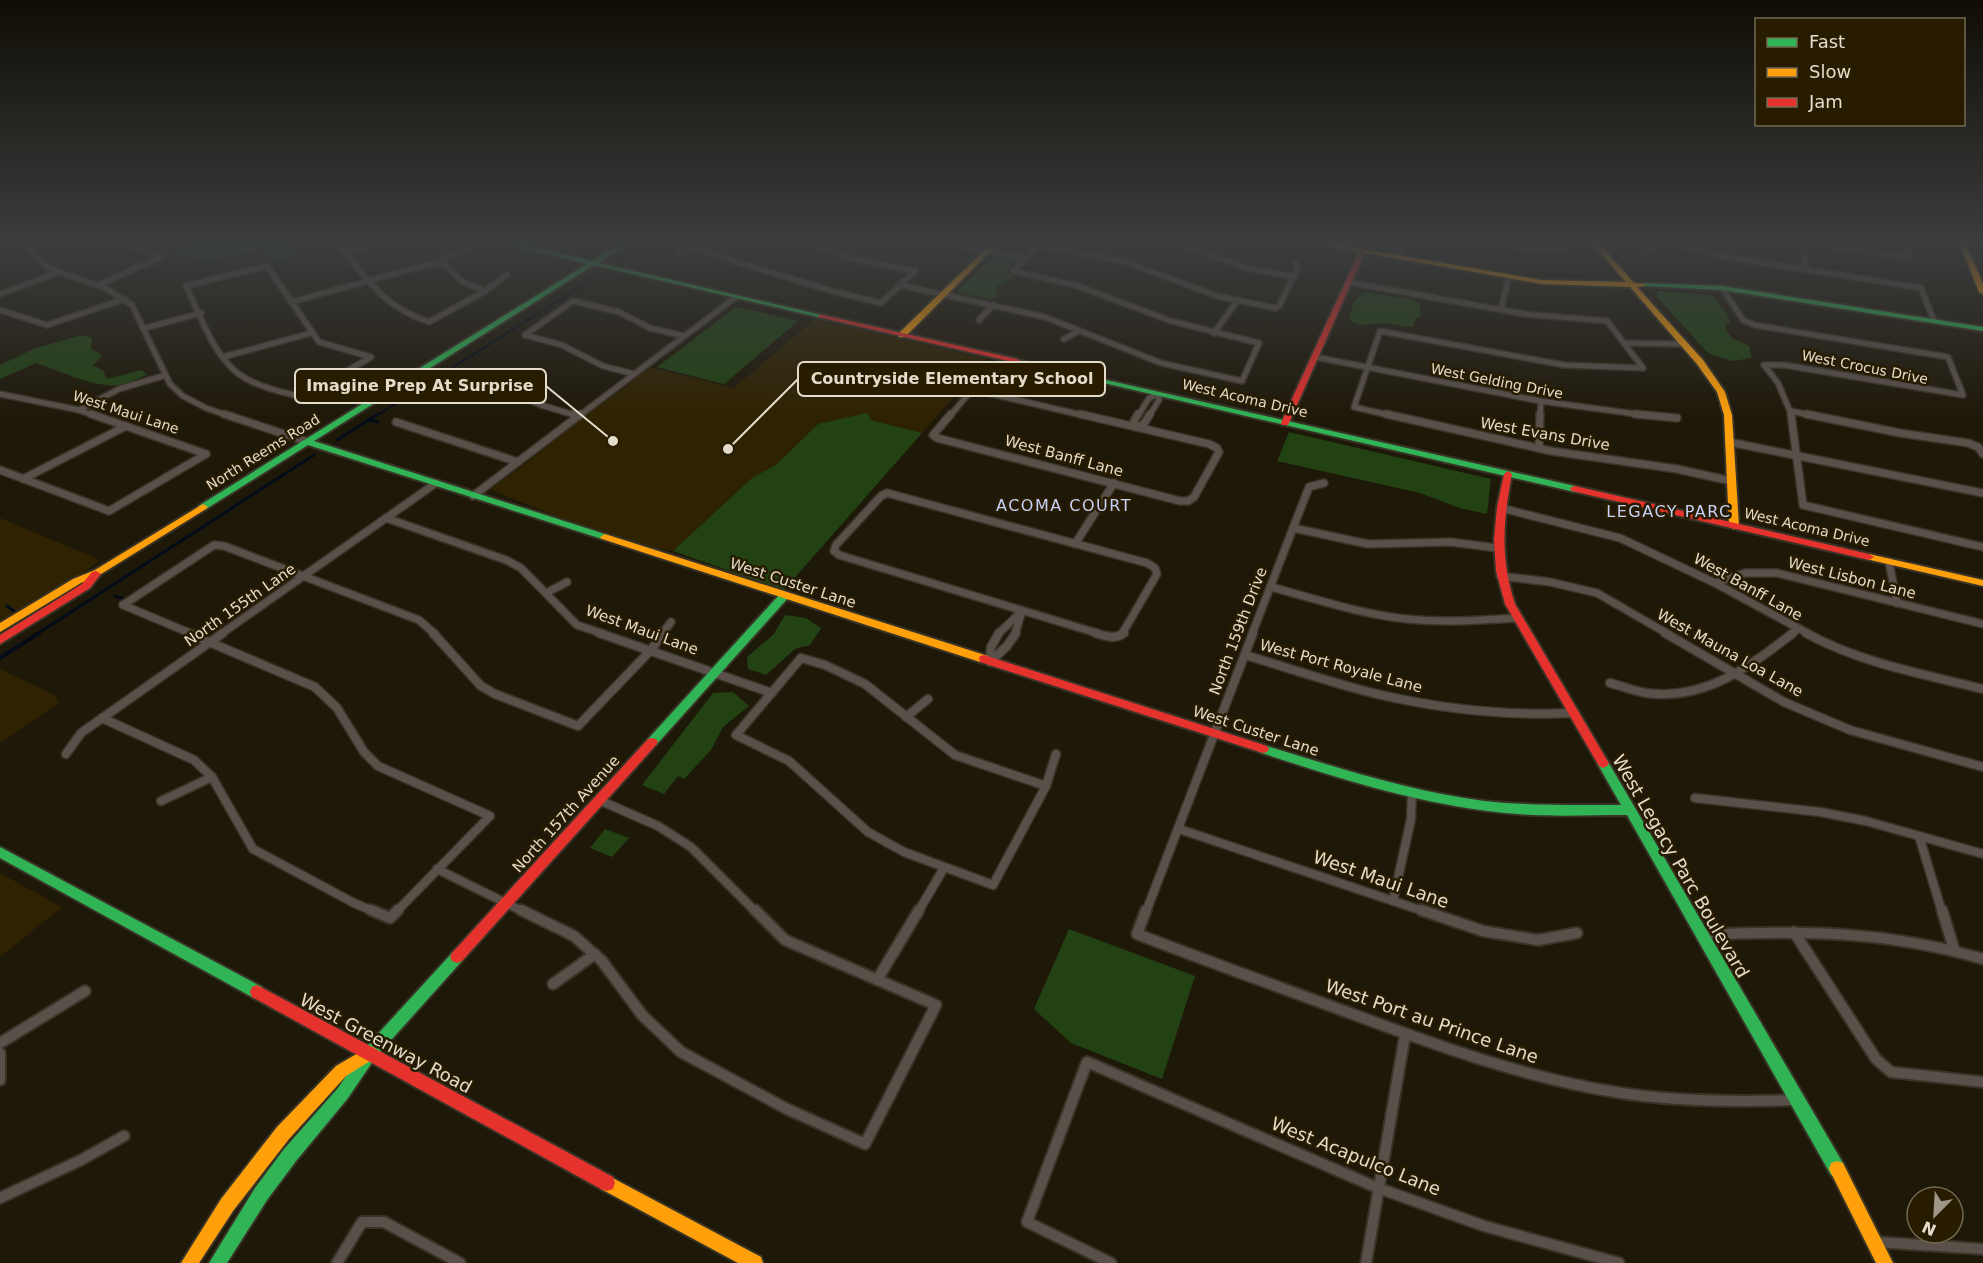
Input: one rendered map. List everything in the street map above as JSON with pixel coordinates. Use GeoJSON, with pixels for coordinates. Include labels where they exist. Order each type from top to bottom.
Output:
{"type":"FeatureCollection","features":[{"type":"Feature","properties":{"kind":"street"},"geometry":{"type":"LineString","coordinates":[[0,310],[47,325],[119,301]]}},
{"type":"Feature","properties":{"kind":"street","name":"West Custer Lane"},"geometry":{"type":"LineString","coordinates":[[127,301],[145,328],[170,384],[183,396],[206,408],[1355,779],[1412,792],[1516,809],[1629,810]]}},
{"type":"Feature","properties":{"kind":"street"},"geometry":{"type":"LineString","coordinates":[[194,301],[224,357],[243,377],[302,397],[371,357],[319,342],[291,302],[295,301]]}},
{"type":"Feature","properties":{"kind":"street"},"geometry":{"type":"LineString","coordinates":[[387,301],[394,308],[429,322],[467,301]]}},
{"type":"Feature","properties":{"kind":"street","name":"North Reems Road"},"geometry":{"type":"LineString","coordinates":[[0,628],[77,581],[98,572],[533,301]]}},
{"type":"Feature","properties":{"kind":"street"},"geometry":{"type":"LineString","coordinates":[[634,374],[588,361],[562,345],[525,335],[526,332],[573,301],[613,310],[650,328],[684,336]]}},
{"type":"Feature","properties":{"kind":"street"},"geometry":{"type":"LineString","coordinates":[[473,496],[731,301]]}},
{"type":"Feature","properties":{"kind":"street","name":"West Acoma Drive"},"geometry":{"type":"LineString","coordinates":[[753,301],[1983,583]]}},
{"type":"Feature","properties":{"kind":"street"},"geometry":{"type":"LineString","coordinates":[[902,335],[937,301]]}},
{"type":"Feature","properties":{"kind":"street"},"geometry":{"type":"LineString","coordinates":[[975,301],[1045,317],[1161,363],[1242,381],[1259,343],[1171,321],[1118,301]]}},
{"type":"Feature","properties":{"kind":"street"},"geometry":{"type":"LineString","coordinates":[[1214,333],[1237,301]]}},
{"type":"Feature","properties":{"kind":"street"},"geometry":{"type":"LineString","coordinates":[[1242,301],[1275,308],[1282,301]]}},
{"type":"Feature","properties":{"kind":"street"},"geometry":{"type":"LineString","coordinates":[[1285,423],[1340,301]]}},
{"type":"Feature","properties":{"kind":"street"},"geometry":{"type":"LineString","coordinates":[[1369,368],[1380,331],[1555,364],[1643,368],[1607,321],[1563,318],[1455,301]]}},
{"type":"Feature","properties":{"kind":"street"},"geometry":{"type":"LineString","coordinates":[[1501,309],[1503,301]]}},
{"type":"Feature","properties":{"kind":"street"},"geometry":{"type":"LineString","coordinates":[[1646,301],[1708,372],[1721,392],[1728,415],[1734,526]]}},
{"type":"Feature","properties":{"kind":"street","name":"West Crocus Drive"},"geometry":{"type":"LineString","coordinates":[[1730,301],[1747,323],[1948,357],[1963,395],[1784,365],[1764,365],[1778,383],[1791,411]]}},
{"type":"Feature","properties":{"kind":"street"},"geometry":{"type":"LineString","coordinates":[[1805,301],[1983,329]]}},
{"type":"Feature","properties":{"kind":"street"},"geometry":{"type":"LineString","coordinates":[[1926,301],[1934,321]]}},
{"type":"Feature","properties":{"kind":"street"},"geometry":{"type":"LineString","coordinates":[[979,320],[993,305]]}},
{"type":"Feature","properties":{"kind":"street"},"geometry":{"type":"LineString","coordinates":[[145,328],[201,314]]}},
{"type":"Feature","properties":{"kind":"street"},"geometry":{"type":"LineString","coordinates":[[1064,339],[1079,331]]}},
{"type":"Feature","properties":{"kind":"street"},"geometry":{"type":"LineString","coordinates":[[224,357],[311,333]]}},
{"type":"Feature","properties":{"kind":"street"},"geometry":{"type":"LineString","coordinates":[[1625,343],[1684,344]]}},
{"type":"Feature","properties":{"kind":"street","name":"West Gelding Drive"},"geometry":{"type":"LineString","coordinates":[[1315,357],[1541,402],[1611,413],[1677,418]]}},
{"type":"Feature","properties":{"kind":"street","name":"West Evans Drive"},"geometry":{"type":"LineString","coordinates":[[1369,368],[1354,407],[1539,448],[1677,469],[1731,481]]}},
{"type":"Feature","properties":{"kind":"street"},"geometry":{"type":"LineString","coordinates":[[79,410],[119,389],[166,375]]}},
{"type":"Feature","properties":{"kind":"street"},"geometry":{"type":"LineString","coordinates":[[469,375],[541,405],[579,416]]}},
{"type":"Feature","properties":{"kind":"street","name":"West Banff Lane"},"geometry":{"type":"LineString","coordinates":[[975,390],[1136,427],[1217,448],[1219,452],[1194,497],[1188,501],[1180,501],[933,435],[970,392],[975,390]]}},
{"type":"Feature","properties":{"kind":"street","name":"West Maui Lane"},"geometry":{"type":"LineString","coordinates":[[0,394],[79,410],[206,454],[109,511],[23,480]]}},
{"type":"Feature","properties":{"kind":"street"},"geometry":{"type":"LineString","coordinates":[[1158,394],[1159,400],[1144,424],[1136,427],[1134,421],[1149,398],[1158,394]]}},
{"type":"Feature","properties":{"kind":"street"},"geometry":{"type":"LineString","coordinates":[[1539,448],[1541,402]]}},
{"type":"Feature","properties":{"kind":"street"},"geometry":{"type":"LineString","coordinates":[[1983,454],[1978,447],[1968,443],[1900,433],[1791,411],[1803,505],[1983,547]]}},
{"type":"Feature","properties":{"kind":"street"},"geometry":{"type":"LineString","coordinates":[[1140,412],[1150,415]]}},
{"type":"Feature","properties":{"kind":"street"},"geometry":{"type":"LineString","coordinates":[[396,422],[432,432],[476,451],[518,462]]}},
{"type":"Feature","properties":{"kind":"street"},"geometry":{"type":"LineString","coordinates":[[0,470],[23,480],[126,426]]}},
{"type":"Feature","properties":{"kind":"street"},"geometry":{"type":"LineString","coordinates":[[1729,442],[1983,493]]}},
{"type":"Feature","properties":{"kind":"street","name":"West Legacy Parc Boulevard"},"geometry":{"type":"LineString","coordinates":[[1508,474],[1501,508],[1497,548],[1502,586],[1572,713],[1798,1100],[1876,1242],[1885,1263]]}},
{"type":"Feature","properties":{"kind":"street","name":"North 155th Lane"},"geometry":{"type":"LineString","coordinates":[[66,754],[81,733],[436,483]]}},
{"type":"Feature","properties":{"kind":"street"},"geometry":{"type":"LineString","coordinates":[[1075,544],[1114,483]]}},
{"type":"Feature","properties":{"kind":"street","name":"North 159th Drive"},"geometry":{"type":"LineString","coordinates":[[1137,934],[1309,487],[1324,483]]}},
{"type":"Feature","properties":{"kind":"street"},"geometry":{"type":"LineString","coordinates":[[887,493],[895,493],[1075,544],[1147,563],[1155,568],[1157,574],[1125,632],[1119,637],[1109,637],[1022,611],[839,555],[834,551],[836,545],[881,496],[887,493]]}},
{"type":"Feature","properties":{"kind":"street","name":"West Banff Lane"},"geometry":{"type":"LineString","coordinates":[[1501,508],[1620,538],[1715,583],[1830,646],[1867,659],[1983,689]]}},
{"type":"Feature","properties":{"kind":"street","name":"West Maui Lane"},"geometry":{"type":"LineString","coordinates":[[386,518],[506,560],[521,568],[577,625],[772,693]]}},
{"type":"Feature","properties":{"kind":"street"},"geometry":{"type":"LineString","coordinates":[[1293,528],[1368,544],[1451,542],[1497,548]]}},
{"type":"Feature","properties":{"kind":"street"},"geometry":{"type":"LineString","coordinates":[[102,718],[194,760],[212,777],[253,849],[354,903],[390,918],[490,816],[378,766],[364,752],[337,708],[315,687],[123,605],[214,545],[224,546],[419,620],[439,638],[482,686],[495,694],[578,726],[651,650],[671,622]]}},
{"type":"Feature","properties":{"kind":"street"},"geometry":{"type":"LineString","coordinates":[[1889,562],[1896,603]]}},
{"type":"Feature","properties":{"kind":"street","name":"West Lisbon Lane"},"geometry":{"type":"LineString","coordinates":[[1715,583],[1734,573],[1755,570],[1983,624]]}},
{"type":"Feature","properties":{"kind":"street","name":"North Reems Road"},"geometry":{"type":"LineString","coordinates":[[0,640],[86,586],[98,572]]}},
{"type":"Feature","properties":{"kind":"street","name":"West Mauna Loa Lane"},"geometry":{"type":"LineString","coordinates":[[1500,576],[1550,582],[1597,593],[1784,702],[1850,730],[1983,766]]}},
{"type":"Feature","properties":{"kind":"street"},"geometry":{"type":"LineString","coordinates":[[546,593],[567,582]]}},
{"type":"Feature","properties":{"kind":"street"},"geometry":{"type":"LineString","coordinates":[[1271,587],[1386,616],[1409,619],[1433,621],[1518,618]]}},
{"type":"Feature","properties":{"kind":"street","name":"North 157th Avenue"},"geometry":{"type":"LineString","coordinates":[[370,1053],[784,596]]}},
{"type":"Feature","properties":{"kind":"street"},"geometry":{"type":"LineString","coordinates":[[1022,611],[1022,623],[1000,656],[990,662],[988,652],[1010,619],[1022,611]]}},
{"type":"Feature","properties":{"kind":"street"},"geometry":{"type":"LineString","coordinates":[[1610,683],[1646,693],[1676,694],[1707,689],[1737,675],[1798,629]]}},
{"type":"Feature","properties":{"kind":"street"},"geometry":{"type":"LineString","coordinates":[[1003,630],[1014,634]]}},
{"type":"Feature","properties":{"kind":"street","name":"West Port Royale Lane"},"geometry":{"type":"LineString","coordinates":[[1245,655],[1394,698],[1476,711],[1542,715],[1572,713]]}},
{"type":"Feature","properties":{"kind":"street"},"geometry":{"type":"LineString","coordinates":[[1046,786],[955,756],[865,684],[825,665],[801,658],[736,735],[789,761],[868,832],[904,852],[993,885],[1046,786],[1056,754]]}},
{"type":"Feature","properties":{"kind":"street"},"geometry":{"type":"LineString","coordinates":[[906,717],[928,699]]}},
{"type":"Feature","properties":{"kind":"street"},"geometry":{"type":"LineString","coordinates":[[161,801],[212,777]]}},
{"type":"Feature","properties":{"kind":"street"},"geometry":{"type":"LineString","coordinates":[[1393,901],[1411,819],[1412,792]]}},
{"type":"Feature","properties":{"kind":"street"},"geometry":{"type":"LineString","coordinates":[[1695,798],[1820,812],[1866,821],[1983,854]]}},
{"type":"Feature","properties":{"kind":"street"},"geometry":{"type":"LineString","coordinates":[[437,869],[574,936],[595,954],[642,1015],[681,1052],[787,1109],[865,1144],[936,1005],[785,940],[691,847],[658,826],[599,800]]}},
{"type":"Feature","properties":{"kind":"street","name":"West Maui Lane"},"geometry":{"type":"LineString","coordinates":[[1179,829],[1494,933],[1538,940],[1577,933]]}},
{"type":"Feature","properties":{"kind":"street"},"geometry":{"type":"LineString","coordinates":[[1919,836],[1954,950]]}},
{"type":"Feature","properties":{"kind":"street","name":"West Greenway Road"},"geometry":{"type":"LineString","coordinates":[[0,852],[755,1263]]}},
{"type":"Feature","properties":{"kind":"street"},"geometry":{"type":"LineString","coordinates":[[877,980],[944,868]]}},
{"type":"Feature","properties":{"kind":"street"},"geometry":{"type":"LineString","coordinates":[[1794,932],[1876,1059],[1891,1072],[1983,1082]]}},
{"type":"Feature","properties":{"kind":"street"},"geometry":{"type":"LineString","coordinates":[[1703,935],[1854,932],[1924,942],[1983,959]]}},
{"type":"Feature","properties":{"kind":"street","name":"West Port au Prince Lane"},"geometry":{"type":"LineString","coordinates":[[1137,934],[1405,1035],[1550,1079],[1618,1092],[1692,1101],[1798,1100]]}},
{"type":"Feature","properties":{"kind":"street"},"geometry":{"type":"LineString","coordinates":[[553,984],[595,954]]}},
{"type":"Feature","properties":{"kind":"street"},"geometry":{"type":"LineString","coordinates":[[0,1043],[85,991]]}},
{"type":"Feature","properties":{"kind":"street"},"geometry":{"type":"LineString","coordinates":[[1366,1263],[1405,1035]]}},
{"type":"Feature","properties":{"kind":"street"},"geometry":{"type":"LineString","coordinates":[[0,1053],[0,1080]]}},
{"type":"Feature","properties":{"kind":"street"},"geometry":{"type":"LineString","coordinates":[[189,1263],[227,1205],[284,1133],[341,1071],[370,1053]]}},
{"type":"Feature","properties":{"kind":"street"},"geometry":{"type":"LineString","coordinates":[[217,1263],[262,1191],[310,1130],[356,1079],[370,1053]]}},
{"type":"Feature","properties":{"kind":"street","name":"West Acapulco Lane"},"geometry":{"type":"LineString","coordinates":[[1111,1263],[1027,1222],[1087,1062],[1378,1188],[1484,1226],[1619,1263]]}},
{"type":"Feature","properties":{"kind":"street"},"geometry":{"type":"LineString","coordinates":[[0,1198],[81,1160],[124,1136]]}},
{"type":"Feature","properties":{"kind":"street"},"geometry":{"type":"LineString","coordinates":[[337,1263],[362,1222],[384,1222],[460,1263]]}},
{"type":"Feature","properties":{"kind":"street"},"geometry":{"type":"LineString","coordinates":[[1876,1242],[1983,1249]]}},
{"type":"Feature","properties":{"kind":"shaded area"},"geometry":{"type":"Polygon","coordinates":[[[815,319],[987,359],[922,433],[871,420],[818,424],[776,465],[753,477],[673,551],[658,549],[556,516],[489,489],[519,469],[649,367],[734,388],[815,319]]]}},
{"type":"Feature","properties":{"kind":"shaded area"},"geometry":{"type":"Polygon","coordinates":[[[0,518],[100,560],[76,578],[0,622],[0,518]]]}},
{"type":"Feature","properties":{"kind":"shaded area"},"geometry":{"type":"Polygon","coordinates":[[[0,669],[55,695],[59,703],[0,743],[0,669]]]}},
{"type":"Feature","properties":{"kind":"shaded area"},"geometry":{"type":"Polygon","coordinates":[[[0,873],[62,907],[0,957],[0,873]]]}},
{"type":"Feature","properties":{"kind":"green space"},"geometry":{"type":"Polygon","coordinates":[[[1355,301],[1413,301],[1419,303],[1421,316],[1415,319],[1413,327],[1387,323],[1357,324],[1349,319],[1355,301]]]}},
{"type":"Feature","properties":{"kind":"green space"},"geometry":{"type":"Polygon","coordinates":[[[1661,301],[1717,301],[1727,314],[1730,323],[1725,325],[1725,329],[1732,338],[1749,346],[1752,358],[1732,361],[1708,353],[1661,301]]]}},
{"type":"Feature","properties":{"kind":"green space"},"geometry":{"type":"Polygon","coordinates":[[[736,307],[798,321],[724,384],[657,367],[736,307]]]}},
{"type":"Feature","properties":{"kind":"green space"},"geometry":{"type":"Polygon","coordinates":[[[82,335],[92,338],[91,349],[102,355],[93,366],[103,370],[107,379],[142,370],[147,375],[120,385],[100,384],[36,363],[0,379],[0,365],[36,348],[82,335]]]}},
{"type":"Feature","properties":{"kind":"green space"},"geometry":{"type":"Polygon","coordinates":[[[867,413],[871,420],[922,433],[784,590],[673,551],[753,477],[776,465],[818,424],[867,413]]]}},
{"type":"Feature","properties":{"kind":"green space"},"geometry":{"type":"Polygon","coordinates":[[[1289,432],[1491,479],[1487,514],[1460,508],[1420,493],[1277,461],[1289,432]]]}},
{"type":"Feature","properties":{"kind":"green space"},"geometry":{"type":"Polygon","coordinates":[[[785,615],[806,618],[821,628],[810,645],[795,649],[766,675],[748,669],[747,657],[773,635],[785,615]]]}},
{"type":"Feature","properties":{"kind":"green space"},"geometry":{"type":"Polygon","coordinates":[[[733,692],[749,706],[723,727],[711,750],[684,779],[678,776],[664,794],[642,785],[713,693],[733,692]]]}},
{"type":"Feature","properties":{"kind":"green space"},"geometry":{"type":"Polygon","coordinates":[[[605,829],[629,838],[612,857],[590,848],[605,829]]]}},
{"type":"Feature","properties":{"kind":"green space"},"geometry":{"type":"Polygon","coordinates":[[[1069,929],[1195,976],[1162,1079],[1071,1043],[1034,1009],[1069,929]]]}},
{"type":"Feature","properties":{"kind":"waterway"},"geometry":{"type":"LineString","coordinates":[[376,416],[558,301]]}},
{"type":"Feature","properties":{"kind":"waterway"},"geometry":{"type":"LineString","coordinates":[[368,420],[378,414]]}},
{"type":"Feature","properties":{"kind":"waterway"},"geometry":{"type":"LineString","coordinates":[[337,440],[368,420]]}},
{"type":"Feature","properties":{"kind":"waterway"},"geometry":{"type":"LineString","coordinates":[[368,420],[378,422]]}},
{"type":"Feature","properties":{"kind":"waterway"},"geometry":{"type":"LineString","coordinates":[[37,634],[314,455]]}},
{"type":"Feature","properties":{"kind":"waterway"},"geometry":{"type":"LineString","coordinates":[[115,596],[122,598]]}},
{"type":"Feature","properties":{"kind":"waterway"},"geometry":{"type":"LineString","coordinates":[[7,606],[14,611]]}},
{"type":"Feature","properties":{"kind":"waterway"},"geometry":{"type":"LineString","coordinates":[[0,658],[39,633]]}},
{"type":"Feature","properties":{"kind":"traffic: fast"},"geometry":{"type":"LineString","coordinates":[[203,507],[533,301]]}},
{"type":"Feature","properties":{"kind":"traffic: fast"},"geometry":{"type":"LineString","coordinates":[[757,301],[822,316]]}},
{"type":"Feature","properties":{"kind":"traffic: fast"},"geometry":{"type":"LineString","coordinates":[[1804,301],[1983,329]]}},
{"type":"Feature","properties":{"kind":"traffic: fast"},"geometry":{"type":"LineString","coordinates":[[1017,361],[1575,489]]}},
{"type":"Feature","properties":{"kind":"traffic: fast"},"geometry":{"type":"LineString","coordinates":[[308,442],[605,537]]}},
{"type":"Feature","properties":{"kind":"traffic: fast"},"geometry":{"type":"LineString","coordinates":[[652,742],[784,596]]}},
{"type":"Feature","properties":{"kind":"traffic: fast"},"geometry":{"type":"LineString","coordinates":[[1263,749],[1356,778],[1419,794],[1483,806],[1558,811],[1629,810]]}},
{"type":"Feature","properties":{"kind":"traffic: fast"},"geometry":{"type":"LineString","coordinates":[[1603,763],[1837,1169]]}},
{"type":"Feature","properties":{"kind":"traffic: fast"},"geometry":{"type":"LineString","coordinates":[[0,852],[257,992]]}},
{"type":"Feature","properties":{"kind":"traffic: fast"},"geometry":{"type":"LineString","coordinates":[[217,1263],[261,1194],[290,1155],[343,1093],[370,1053],[457,957]]}},
{"type":"Feature","properties":{"kind":"traffic: slow"},"geometry":{"type":"LineString","coordinates":[[902,335],[937,301]]}},
{"type":"Feature","properties":{"kind":"traffic: slow"},"geometry":{"type":"LineString","coordinates":[[1646,301],[1700,362],[1721,392],[1728,415],[1734,526]]}},
{"type":"Feature","properties":{"kind":"traffic: slow"},"geometry":{"type":"LineString","coordinates":[[0,628],[77,581],[98,572],[203,507]]}},
{"type":"Feature","properties":{"kind":"traffic: slow"},"geometry":{"type":"LineString","coordinates":[[605,537],[984,659]]}},
{"type":"Feature","properties":{"kind":"traffic: slow"},"geometry":{"type":"LineString","coordinates":[[1869,557],[1983,583]]}},
{"type":"Feature","properties":{"kind":"traffic: slow"},"geometry":{"type":"LineString","coordinates":[[189,1263],[227,1205],[283,1133],[341,1071],[370,1053]]}},
{"type":"Feature","properties":{"kind":"traffic: slow"},"geometry":{"type":"LineString","coordinates":[[1837,1169],[1885,1263]]}},
{"type":"Feature","properties":{"kind":"traffic: slow"},"geometry":{"type":"LineString","coordinates":[[607,1183],[755,1263]]}},
{"type":"Feature","properties":{"kind":"traffic: jam"},"geometry":{"type":"LineString","coordinates":[[1285,423],[1340,301]]}},
{"type":"Feature","properties":{"kind":"traffic: jam"},"geometry":{"type":"LineString","coordinates":[[822,316],[1017,361]]}},
{"type":"Feature","properties":{"kind":"traffic: jam"},"geometry":{"type":"LineString","coordinates":[[1508,474],[1500,523],[1499,555],[1510,604],[1603,763]]}},
{"type":"Feature","properties":{"kind":"traffic: jam"},"geometry":{"type":"LineString","coordinates":[[1575,489],[1869,557]]}},
{"type":"Feature","properties":{"kind":"traffic: jam"},"geometry":{"type":"LineString","coordinates":[[0,640],[86,586],[96,574]]}},
{"type":"Feature","properties":{"kind":"traffic: jam"},"geometry":{"type":"LineString","coordinates":[[984,659],[1263,749]]}},
{"type":"Feature","properties":{"kind":"traffic: jam"},"geometry":{"type":"LineString","coordinates":[[457,957],[652,742]]}},
{"type":"Feature","properties":{"kind":"traffic: jam"},"geometry":{"type":"LineString","coordinates":[[257,992],[607,1183]]}},
{"type":"Feature","properties":{"kind":"place","name":"Imagine Prep At Surprise"},"geometry":{"type":"Point","coordinates":[613,441]}},
{"type":"Feature","properties":{"kind":"place","name":"Countryside Elementary School"},"geometry":{"type":"Point","coordinates":[728,449]}},
{"type":"Feature","properties":{"kind":"district","name":"ACOMA COURT"},"geometry":{"type":"Point","coordinates":[1064,505]}},
{"type":"Feature","properties":{"kind":"district","name":"LEGACY PARC"},"geometry":{"type":"Point","coordinates":[1669,511]}}]}
